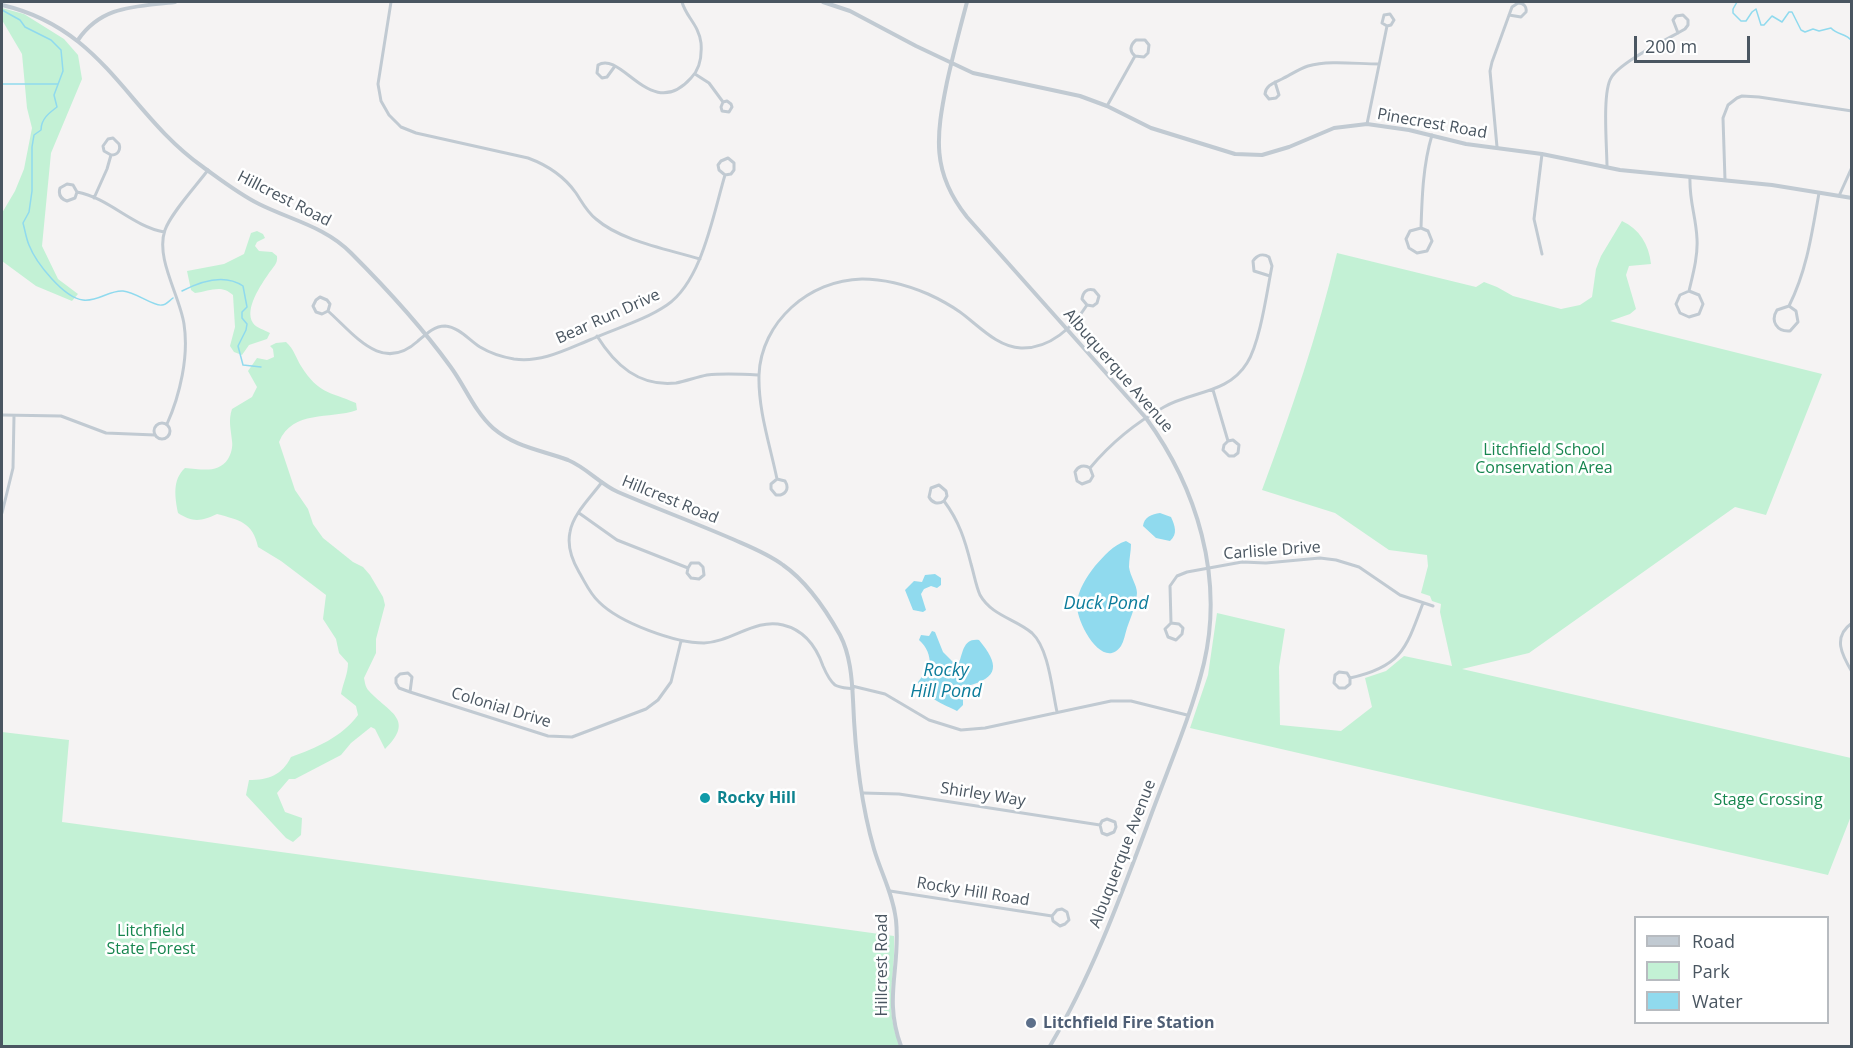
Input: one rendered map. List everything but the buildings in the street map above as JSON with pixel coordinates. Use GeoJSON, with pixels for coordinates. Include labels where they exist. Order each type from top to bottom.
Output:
{"type":"FeatureCollection","features":[{"type":"Feature","properties":{"kind":"street"},"geometry":{"type":"LineString","coordinates":[[78,40],[96,20],[112,12],[175,2]]}},
{"type":"Feature","properties":{"kind":"street"},"geometry":{"type":"LineString","coordinates":[[391,2],[378,84],[381,100],[401,127],[416,133],[542,163],[568,183],[588,211],[611,230],[700,259]]}},
{"type":"Feature","properties":{"kind":"street"},"geometry":{"type":"LineString","coordinates":[[615,66],[607,78],[602,78],[597,73],[598,65],[603,62],[615,66],[624,71],[644,88],[661,92],[682,86],[695,74],[701,57],[700,40],[697,27],[682,2]]}},
{"type":"Feature","properties":{"kind":"street","name":"Pinecrest Road"},"geometry":{"type":"LineString","coordinates":[[823,2],[850,11],[951,63],[984,76],[1053,89],[1107,106],[1151,128],[1228,152],[1249,156],[1262,155],[1276,152],[1334,128],[1367,124],[1409,130],[1466,144],[1542,154],[1607,167],[1725,180],[1851,198]]}},
{"type":"Feature","properties":{"kind":"street","name":"Albuquerque Avenue"},"geometry":{"type":"LineString","coordinates":[[967,2],[940,113],[938,137],[941,167],[947,185],[967,218],[1146,418],[1163,442],[1182,476],[1200,526],[1208,568],[1210,608],[1204,664],[1118,905],[1097,954],[1050,1047]]}},
{"type":"Feature","properties":{"kind":"street"},"geometry":{"type":"LineString","coordinates":[[1497,147],[1490,71],[1509,15],[1516,4],[1523,4],[1526,8],[1526,12],[1521,17],[1509,15]]}},
{"type":"Feature","properties":{"kind":"street","name":"Hillcrest Road"},"geometry":{"type":"LineString","coordinates":[[2,5],[33,14],[78,40],[100,60],[172,140],[242,195],[317,228],[348,250],[425,334],[456,374],[485,421],[494,428],[518,445],[575,464],[617,492],[742,543],[787,567],[812,594],[839,633],[849,660],[858,768],[875,854],[890,891],[897,928],[893,1018],[901,1047]]}},
{"type":"Feature","properties":{"kind":"street"},"geometry":{"type":"LineString","coordinates":[[1367,124],[1387,26],[1394,22],[1390,14],[1386,14],[1382,19],[1387,26]]}},
{"type":"Feature","properties":{"kind":"street"},"geometry":{"type":"LineString","coordinates":[[1607,167],[1607,95],[1610,80],[1621,67],[1678,33],[1688,25],[1687,18],[1683,15],[1678,15],[1673,20],[1678,33]]}},
{"type":"Feature","properties":{"kind":"street"},"geometry":{"type":"LineString","coordinates":[[1136,40],[1145,40],[1149,45],[1148,53],[1141,58],[1135,56],[1131,51],[1131,45],[1136,40]]}},
{"type":"Feature","properties":{"kind":"street"},"geometry":{"type":"LineString","coordinates":[[1107,106],[1135,56]]}},
{"type":"Feature","properties":{"kind":"street"},"geometry":{"type":"LineString","coordinates":[[1275,82],[1279,94],[1274,100],[1269,99],[1265,94],[1266,89],[1275,82],[1301,69],[1314,65],[1379,64]]}},
{"type":"Feature","properties":{"kind":"street"},"geometry":{"type":"LineString","coordinates":[[695,74],[709,83],[723,102]]}},
{"type":"Feature","properties":{"kind":"street"},"geometry":{"type":"LineString","coordinates":[[1725,180],[1723,118],[1728,105],[1737,98],[1759,97],[1851,111]]}},
{"type":"Feature","properties":{"kind":"street"},"geometry":{"type":"LineString","coordinates":[[1421,228],[1423,183],[1432,135]]}},
{"type":"Feature","properties":{"kind":"street"},"geometry":{"type":"LineString","coordinates":[[113,138],[119,144],[120,149],[116,154],[111,155],[106,153],[103,146],[108,139],[113,138]]}},
{"type":"Feature","properties":{"kind":"street"},"geometry":{"type":"LineString","coordinates":[[1542,154],[1534,219],[1542,254]]}},
{"type":"Feature","properties":{"kind":"street"},"geometry":{"type":"LineString","coordinates":[[94,198],[108,169],[111,155]]}},
{"type":"Feature","properties":{"kind":"street","name":"Bear Run Drive"},"geometry":{"type":"LineString","coordinates":[[728,158],[732,160],[735,168],[733,172],[725,175],[718,165],[728,158]]}},
{"type":"Feature","properties":{"kind":"street"},"geometry":{"type":"LineString","coordinates":[[1839,196],[1851,167]]}},
{"type":"Feature","properties":{"kind":"street"},"geometry":{"type":"LineString","coordinates":[[2,415],[61,416],[106,433],[154,435],[161,439],[169,436],[170,428],[167,424],[178,390],[185,334],[180,305],[164,254],[164,232],[208,170]]}},
{"type":"Feature","properties":{"kind":"street","name":"Bear Run Drive"},"geometry":{"type":"LineString","coordinates":[[425,334],[438,327],[448,326],[458,330],[482,348],[511,358],[526,359],[552,355],[655,312],[668,304],[687,284],[700,259],[725,175]]}},
{"type":"Feature","properties":{"kind":"street"},"geometry":{"type":"LineString","coordinates":[[1689,291],[1697,242],[1690,200],[1690,177]]}},
{"type":"Feature","properties":{"kind":"street"},"geometry":{"type":"LineString","coordinates":[[77,192],[73,200],[67,201],[60,196],[59,191],[62,186],[73,185],[77,192],[94,198],[137,223],[164,232]]}},
{"type":"Feature","properties":{"kind":"street"},"geometry":{"type":"LineString","coordinates":[[1789,306],[1805,269],[1819,193]]}},
{"type":"Feature","properties":{"kind":"street"},"geometry":{"type":"LineString","coordinates":[[1421,228],[1430,234],[1431,245],[1424,252],[1417,253],[1409,248],[1406,239],[1410,231],[1421,228]]}},
{"type":"Feature","properties":{"kind":"street"},"geometry":{"type":"LineString","coordinates":[[1090,468],[1103,453],[1146,418],[1176,401],[1213,390],[1234,379],[1252,356],[1270,276],[1272,266],[1271,260],[1263,255],[1257,256],[1253,261],[1254,271],[1270,276]]}},
{"type":"Feature","properties":{"kind":"street"},"geometry":{"type":"LineString","coordinates":[[777,478],[761,402],[759,375],[762,354],[785,313],[816,290],[846,280],[889,281],[922,291],[953,308],[1000,342],[1014,347],[1039,346],[1054,339],[1067,329],[1087,305]]}},
{"type":"Feature","properties":{"kind":"street"},"geometry":{"type":"LineString","coordinates":[[1094,290],[1098,293],[1099,301],[1095,305],[1087,305],[1082,298],[1084,293],[1094,290]]}},
{"type":"Feature","properties":{"kind":"street"},"geometry":{"type":"LineString","coordinates":[[1689,291],[1699,295],[1703,304],[1699,314],[1689,317],[1680,313],[1676,304],[1680,295],[1689,291]]}},
{"type":"Feature","properties":{"kind":"street"},"geometry":{"type":"LineString","coordinates":[[320,297],[327,300],[330,307],[328,311],[322,314],[316,312],[313,306],[316,300],[320,297]]}},
{"type":"Feature","properties":{"kind":"street"},"geometry":{"type":"LineString","coordinates":[[1789,306],[1798,314],[1798,322],[1790,331],[1782,331],[1775,326],[1774,313],[1780,307],[1789,306]]}},
{"type":"Feature","properties":{"kind":"street"},"geometry":{"type":"LineString","coordinates":[[328,311],[365,344],[383,354],[399,354],[425,334]]}},
{"type":"Feature","properties":{"kind":"street"},"geometry":{"type":"LineString","coordinates":[[597,336],[617,364],[630,374],[650,381],[672,383],[710,375],[759,375]]}},
{"type":"Feature","properties":{"kind":"street"},"geometry":{"type":"LineString","coordinates":[[1213,390],[1228,441]]}},
{"type":"Feature","properties":{"kind":"street"},"geometry":{"type":"LineString","coordinates":[[2,513],[13,468],[14,416]]}},
{"type":"Feature","properties":{"kind":"street"},"geometry":{"type":"LineString","coordinates":[[154,435],[154,428],[157,424],[167,424]]}},
{"type":"Feature","properties":{"kind":"street"},"geometry":{"type":"LineString","coordinates":[[1233,440],[1239,445],[1238,453],[1234,456],[1229,456],[1223,450],[1228,441],[1233,440]]}},
{"type":"Feature","properties":{"kind":"street"},"geometry":{"type":"LineString","coordinates":[[1084,466],[1090,468],[1093,476],[1090,481],[1082,484],[1077,481],[1075,475],[1077,470],[1084,466]]}},
{"type":"Feature","properties":{"kind":"street"},"geometry":{"type":"LineString","coordinates":[[777,478],[785,481],[788,486],[786,492],[781,495],[773,494],[771,489],[771,483],[777,478]]}},
{"type":"Feature","properties":{"kind":"street"},"geometry":{"type":"LineString","coordinates":[[602,482],[579,513],[569,534],[571,552],[576,566],[595,599],[622,619],[681,641],[715,642],[761,625],[783,625],[801,633],[809,640],[834,684],[842,688],[853,687],[885,694],[920,715],[954,729],[976,729],[1120,700],[1187,715]]}},
{"type":"Feature","properties":{"kind":"street"},"geometry":{"type":"LineString","coordinates":[[939,485],[944,488],[947,496],[944,501],[938,503],[933,501],[929,497],[931,488],[939,485]]}},
{"type":"Feature","properties":{"kind":"street"},"geometry":{"type":"LineString","coordinates":[[944,501],[961,529],[978,589],[985,602],[997,613],[1031,632],[1041,646],[1058,712]]}},
{"type":"Feature","properties":{"kind":"street"},"geometry":{"type":"LineString","coordinates":[[579,513],[617,540],[688,568]]}},
{"type":"Feature","properties":{"kind":"street","name":"Carlisle Drive"},"geometry":{"type":"LineString","coordinates":[[1171,623],[1169,591],[1172,582],[1184,573],[1242,562],[1266,563],[1311,557],[1336,560],[1359,567],[1400,594],[1433,606]]}},
{"type":"Feature","properties":{"kind":"street"},"geometry":{"type":"LineString","coordinates":[[691,563],[699,563],[704,567],[704,575],[699,579],[691,578],[687,573],[688,568],[691,563]]}},
{"type":"Feature","properties":{"kind":"street"},"geometry":{"type":"LineString","coordinates":[[1350,678],[1378,671],[1395,659],[1409,639],[1423,603]]}},
{"type":"Feature","properties":{"kind":"street"},"geometry":{"type":"LineString","coordinates":[[1177,622],[1183,628],[1182,634],[1176,640],[1166,635],[1165,629],[1171,623],[1177,622]]}},
{"type":"Feature","properties":{"kind":"street"},"geometry":{"type":"LineString","coordinates":[[1851,623],[1843,633],[1840,651],[1851,672]]}},
{"type":"Feature","properties":{"kind":"street","name":"Colonial Drive"},"geometry":{"type":"LineString","coordinates":[[410,692],[548,736],[572,737],[646,709],[658,700],[668,689],[673,678],[681,641]]}},
{"type":"Feature","properties":{"kind":"street"},"geometry":{"type":"LineString","coordinates":[[1339,672],[1347,673],[1350,678],[1350,684],[1345,688],[1339,688],[1334,683],[1335,675],[1339,672]]}},
{"type":"Feature","properties":{"kind":"street"},"geometry":{"type":"LineString","coordinates":[[408,673],[412,677],[410,692],[397,686],[396,678],[400,674],[408,673]]}},
{"type":"Feature","properties":{"kind":"street","name":"Shirley Way"},"geometry":{"type":"LineString","coordinates":[[863,793],[899,794],[1100,825]]}},
{"type":"Feature","properties":{"kind":"street","name":"Shirley Way"},"geometry":{"type":"LineString","coordinates":[[1105,819],[1110,819],[1114,822],[1116,830],[1110,835],[1104,834],[1100,831],[1100,825],[1105,819]]}},
{"type":"Feature","properties":{"kind":"street","name":"Rocky Hill Road"},"geometry":{"type":"LineString","coordinates":[[890,891],[1052,916]]}},
{"type":"Feature","properties":{"kind":"street","name":"Rocky Hill Road"},"geometry":{"type":"LineString","coordinates":[[1062,909],[1069,917],[1065,924],[1060,926],[1053,921],[1052,916],[1054,911],[1062,909]]}},
{"type":"Feature","properties":{"kind":"green space"},"geometry":{"type":"Polygon","coordinates":[[[2,8],[24,14],[64,39],[78,55],[82,79],[51,153],[42,246],[58,279],[78,294],[72,301],[36,286],[2,261],[2,213],[24,169],[32,128],[27,108],[22,54],[2,20],[2,8]]]}},
{"type":"Feature","properties":{"kind":"green space","name":"Litchfield School Conservation Area"},"geometry":{"type":"Polygon","coordinates":[[[1622,221],[1642,238],[1651,264],[1629,266],[1626,275],[1636,309],[1630,314],[1610,321],[1822,374],[1766,515],[1735,507],[1529,653],[1462,669],[1851,758],[1851,816],[1828,875],[1190,728],[1208,675],[1217,613],[1285,629],[1279,667],[1280,725],[1341,731],[1372,707],[1365,678],[1386,671],[1404,656],[1452,666],[1440,612],[1441,604],[1421,593],[1428,566],[1427,555],[1389,550],[1335,513],[1262,490],[1303,373],[1337,253],[1476,287],[1484,282],[1513,296],[1561,309],[1580,305],[1592,297],[1596,269],[1601,256],[1622,221]]]}},
{"type":"Feature","properties":{"kind":"green space"},"geometry":{"type":"Polygon","coordinates":[[[257,231],[265,238],[257,242],[255,246],[259,251],[272,252],[277,259],[255,297],[251,317],[256,326],[270,333],[267,339],[249,345],[242,355],[234,352],[230,346],[235,327],[233,295],[220,289],[195,293],[191,290],[187,271],[224,264],[244,254],[251,233],[257,231]]]}},
{"type":"Feature","properties":{"kind":"green space"},"geometry":{"type":"Polygon","coordinates":[[[286,342],[313,382],[325,390],[356,403],[357,410],[313,417],[293,424],[279,442],[295,490],[308,509],[313,524],[323,538],[353,562],[363,567],[383,597],[385,605],[376,639],[376,653],[364,678],[368,689],[391,711],[399,723],[394,739],[385,749],[375,729],[371,727],[351,743],[341,755],[295,779],[289,779],[277,793],[285,812],[302,818],[301,835],[293,842],[286,838],[246,795],[249,780],[274,775],[291,757],[319,746],[336,736],[358,715],[356,706],[341,694],[348,663],[339,653],[336,639],[323,619],[326,595],[281,561],[258,547],[253,532],[244,523],[217,514],[202,519],[188,518],[178,513],[175,495],[176,483],[185,468],[214,469],[228,459],[232,446],[230,421],[232,409],[252,397],[257,387],[248,371],[257,358],[267,360],[274,357],[270,346],[286,342]]]}},
{"type":"Feature","properties":{"kind":"green space","name":"Litchfield State Forest"},"geometry":{"type":"Polygon","coordinates":[[[2,732],[69,740],[62,822],[894,936],[891,1004],[892,1018],[900,1046],[2,1046],[2,732]]]}},
{"type":"Feature","properties":{"kind":"water"},"geometry":{"type":"Polygon","coordinates":[[[1160,513],[1171,517],[1174,524],[1175,533],[1170,541],[1156,538],[1143,526],[1149,516],[1160,513]]]}},
{"type":"Feature","properties":{"kind":"water","name":"Duck Pond"},"geometry":{"type":"Polygon","coordinates":[[[1126,541],[1131,544],[1129,567],[1137,590],[1136,597],[1121,646],[1114,652],[1106,653],[1099,649],[1085,631],[1080,621],[1077,603],[1083,583],[1095,566],[1113,548],[1126,541]]]}},
{"type":"Feature","properties":{"kind":"water"},"geometry":{"type":"Polygon","coordinates":[[[935,574],[941,578],[941,585],[937,588],[931,586],[924,589],[921,594],[926,610],[923,612],[913,610],[905,590],[914,581],[922,582],[925,575],[935,574]]]}},
{"type":"Feature","properties":{"kind":"water","name":"Rocky Hill Pond"},"geometry":{"type":"Polygon","coordinates":[[[932,631],[935,632],[943,652],[955,664],[959,663],[967,644],[974,640],[979,640],[993,663],[991,674],[986,679],[967,686],[963,691],[963,705],[957,711],[929,696],[918,682],[930,666],[928,652],[919,640],[921,635],[929,636],[932,631]]]}},
{"type":"Feature","properties":{"kind":"waterway"},"geometry":{"type":"LineString","coordinates":[[1737,2],[1733,13],[1741,21],[1746,21],[1756,9],[1761,25],[1764,25],[1772,16],[1782,22],[1789,12],[1792,12],[1801,30],[1805,32],[1831,28],[1852,41]]}},
{"type":"Feature","properties":{"kind":"waterway"},"geometry":{"type":"LineString","coordinates":[[2,10],[20,20],[25,27],[51,40],[61,50],[63,71],[54,95],[57,107],[46,117],[41,130],[34,135],[32,147],[32,191],[29,212],[23,223],[33,252],[51,278],[76,298],[88,300],[118,291],[133,294],[159,305],[173,298]]}},
{"type":"Feature","properties":{"kind":"waterway"},"geometry":{"type":"LineString","coordinates":[[2,84],[58,84]]}},
{"type":"Feature","properties":{"kind":"waterway"},"geometry":{"type":"LineString","coordinates":[[182,291],[197,284],[220,279],[243,286],[247,307],[242,312],[242,318],[247,324],[238,346],[243,365],[261,367]]}},
{"type":"Feature","properties":{"kind":"place","name":"Rocky Hill"},"geometry":{"type":"Point","coordinates":[705,798]}},
{"type":"Feature","properties":{"kind":"place","name":"Litchfield Fire Station"},"geometry":{"type":"Point","coordinates":[1031,1023]}},
{"type":"Feature","properties":{"kind":"park label","name":"Stage Crossing"},"geometry":{"type":"Point","coordinates":[1768,800]}}]}
